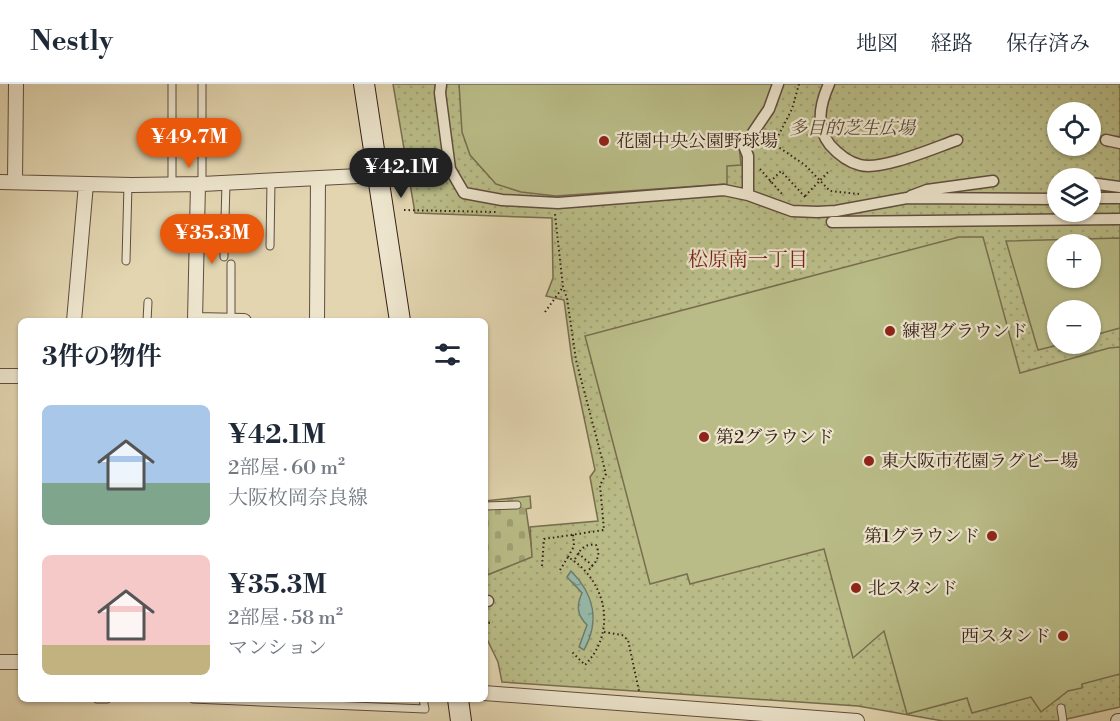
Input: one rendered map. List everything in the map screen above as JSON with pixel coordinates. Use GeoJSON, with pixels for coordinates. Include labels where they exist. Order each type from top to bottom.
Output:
{"type":"FeatureCollection","features":[{"type":"Feature","properties":{"kind":"main road"},"geometry":{"type":"LineString","coordinates":[[364,84],[400,318]]}},
{"type":"Feature","properties":{"kind":"main road"},"geometry":{"type":"LineString","coordinates":[[458,702],[461,721]]}},
{"type":"Feature","properties":{"kind":"street"},"geometry":{"type":"LineString","coordinates":[[15,181],[16,84]]}},
{"type":"Feature","properties":{"kind":"street"},"geometry":{"type":"LineString","coordinates":[[441,84],[440,93],[450,169],[465,193],[502,200],[558,203],[724,189],[817,212],[836,211],[907,198],[927,190],[993,181]]}},
{"type":"Feature","properties":{"kind":"street"},"geometry":{"type":"LineString","coordinates":[[748,195],[748,156],[744,146],[769,109],[778,84]]}},
{"type":"Feature","properties":{"kind":"street"},"geometry":{"type":"LineString","coordinates":[[829,84],[820,110],[820,123],[825,138],[835,151],[847,160],[861,166],[881,165],[957,140]]}},
{"type":"Feature","properties":{"kind":"street"},"geometry":{"type":"LineString","coordinates":[[1106,140],[1120,143]]}},
{"type":"Feature","properties":{"kind":"street"},"geometry":{"type":"LineString","coordinates":[[0,182],[172,185],[379,175]]}},
{"type":"Feature","properties":{"kind":"street"},"geometry":{"type":"LineString","coordinates":[[317,318],[318,178]]}},
{"type":"Feature","properties":{"kind":"street"},"geometry":{"type":"LineString","coordinates":[[74,318],[86,184]]}},
{"type":"Feature","properties":{"kind":"street"},"geometry":{"type":"LineString","coordinates":[[195,318],[200,184]]}},
{"type":"Feature","properties":{"kind":"street"},"geometry":{"type":"LineString","coordinates":[[1101,184],[1120,187]]}},
{"type":"Feature","properties":{"kind":"street"},"geometry":{"type":"LineString","coordinates":[[907,198],[926,200],[1047,199]]}},
{"type":"Feature","properties":{"kind":"street"},"geometry":{"type":"LineString","coordinates":[[1101,198],[1120,198]]}},
{"type":"Feature","properties":{"kind":"street"},"geometry":{"type":"LineString","coordinates":[[832,222],[1120,219]]}},
{"type":"Feature","properties":{"kind":"street"},"geometry":{"type":"LineString","coordinates":[[0,376],[18,376]]}},
{"type":"Feature","properties":{"kind":"street"},"geometry":{"type":"LineString","coordinates":[[0,662],[18,662]]}},
{"type":"Feature","properties":{"kind":"street"},"geometry":{"type":"LineString","coordinates":[[488,693],[857,721]]}},
{"type":"Feature","properties":{"kind":"lane"},"geometry":{"type":"LineString","coordinates":[[172,84],[172,185]]}},
{"type":"Feature","properties":{"kind":"lane"},"geometry":{"type":"LineString","coordinates":[[200,184],[202,84]]}},
{"type":"Feature","properties":{"kind":"lane"},"geometry":{"type":"LineString","coordinates":[[270,246],[271,181]]}},
{"type":"Feature","properties":{"kind":"lane"},"geometry":{"type":"LineString","coordinates":[[224,257],[226,183]]}},
{"type":"Feature","properties":{"kind":"lane"},"geometry":{"type":"LineString","coordinates":[[126,261],[128,185]]}},
{"type":"Feature","properties":{"kind":"lane"},"geometry":{"type":"LineString","coordinates":[[231,264],[237,318]]}},
{"type":"Feature","properties":{"kind":"lane"},"geometry":{"type":"LineString","coordinates":[[147,318],[148,302]]}},
{"type":"Feature","properties":{"kind":"lane"},"geometry":{"type":"LineString","coordinates":[[488,506],[517,505]]}},
{"type":"Feature","properties":{"kind":"lane"},"geometry":{"type":"LineString","coordinates":[[263,702],[425,709],[424,702]]}},
{"type":"Feature","properties":{"kind":"lane"},"geometry":{"type":"LineString","coordinates":[[1061,708],[1064,721]]}},
{"type":"Feature","properties":{"kind":"path"},"geometry":{"type":"LineString","coordinates":[[799,84],[792,109],[774,144],[805,165],[830,191],[863,194]]}},
{"type":"Feature","properties":{"kind":"path"},"geometry":{"type":"LineString","coordinates":[[748,156],[790,206],[800,191]]}},
{"type":"Feature","properties":{"kind":"path"},"geometry":{"type":"LineString","coordinates":[[804,196],[830,170]]}},
{"type":"Feature","properties":{"kind":"path"},"geometry":{"type":"LineString","coordinates":[[770,182],[781,171],[817,212]]}},
{"type":"Feature","properties":{"kind":"path"},"geometry":{"type":"LineString","coordinates":[[542,566],[544,539],[604,530],[600,485],[606,474],[576,360],[567,298],[563,287],[555,214]]}},
{"type":"Feature","properties":{"kind":"path"},"geometry":{"type":"LineString","coordinates":[[545,312],[563,287]]}},
{"type":"Feature","properties":{"kind":"path"},"geometry":{"type":"LineString","coordinates":[[560,570],[574,546],[573,534]]}},
{"type":"Feature","properties":{"kind":"path"},"geometry":{"type":"LineString","coordinates":[[574,560],[583,546],[596,545],[599,551],[598,560],[587,572]]}},
{"type":"Feature","properties":{"kind":"path"},"geometry":{"type":"LineString","coordinates":[[579,553],[593,566]]}},
{"type":"Feature","properties":{"kind":"path"},"geometry":{"type":"LineString","coordinates":[[568,557],[587,572],[602,598],[604,614],[604,632],[596,650],[585,665],[571,651]]}},
{"type":"Feature","properties":{"kind":"path"},"geometry":{"type":"LineString","coordinates":[[488,623],[493,622]]}},
{"type":"Feature","properties":{"kind":"path"},"geometry":{"type":"LineString","coordinates":[[604,632],[622,635],[628,640],[639,696]]}},
{"type":"Feature","properties":{"kind":"green space","name":"多目的芝生広場"},"geometry":{"type":"Polygon","coordinates":[[[393,84],[1120,84],[1120,707],[1058,721],[943,721],[858,706],[502,682],[498,662],[488,641],[488,575],[532,557],[530,527],[598,521],[590,477],[595,470],[572,360],[564,300],[546,296],[553,278],[552,218],[415,213],[393,84]]]}},
{"type":"Feature","properties":{"kind":"green space","name":"花園中央公園野球場"},"geometry":{"type":"Polygon","coordinates":[[[459,84],[774,84],[765,108],[739,145],[741,165],[727,166],[727,184],[556,196],[521,192],[496,184],[470,155],[462,132],[459,84]]]}},
{"type":"Feature","properties":{"kind":"green space","name":"東大阪市花園ラグビー場"},"geometry":{"type":"Polygon","coordinates":[[[959,237],[983,237],[1020,373],[1088,354],[1101,354],[1101,350],[1120,347],[1120,674],[1082,684],[1082,688],[1068,691],[1041,712],[1031,697],[972,713],[967,698],[907,714],[884,631],[853,658],[824,549],[690,584],[687,574],[650,584],[585,336],[959,237]]]}},
{"type":"Feature","properties":{"kind":"green space"},"geometry":{"type":"Polygon","coordinates":[[[1101,238],[1120,238],[1120,328],[1101,333],[1101,300],[1047,300],[1047,348],[1038,350],[1006,241],[1047,240],[1047,288],[1101,288],[1101,238]]]}},
{"type":"Feature","properties":{"kind":"green space"},"geometry":{"type":"Polygon","coordinates":[[[530,496],[531,508],[526,509],[533,557],[488,575],[488,501],[530,496]]]}},
{"type":"Feature","properties":{"kind":"water"},"geometry":{"type":"Polygon","coordinates":[[[571,571],[585,589],[592,608],[592,629],[584,650],[579,647],[587,625],[578,610],[582,593],[567,577],[571,571]]]}},
{"type":"Feature","properties":{"kind":"place","name":"花園中央公園野球場"},"geometry":{"type":"Point","coordinates":[604,141]}},
{"type":"Feature","properties":{"kind":"place","name":"練習グラウンド"},"geometry":{"type":"Point","coordinates":[890,331]}},
{"type":"Feature","properties":{"kind":"place","name":"第2グラウンド"},"geometry":{"type":"Point","coordinates":[704,437]}},
{"type":"Feature","properties":{"kind":"place","name":"東大阪市花園ラグビー場"},"geometry":{"type":"Point","coordinates":[869,461]}},
{"type":"Feature","properties":{"kind":"place","name":"第1グラウンド"},"geometry":{"type":"Point","coordinates":[992,536]}},
{"type":"Feature","properties":{"kind":"place","name":"北スタンド"},"geometry":{"type":"Point","coordinates":[856,588]}},
{"type":"Feature","properties":{"kind":"place","name":"西スタンド"},"geometry":{"type":"Point","coordinates":[1063,636]}},
{"type":"Feature","properties":{"kind":"district","name":"松原南一丁目"},"geometry":{"type":"Point","coordinates":[748,259]}}]}
